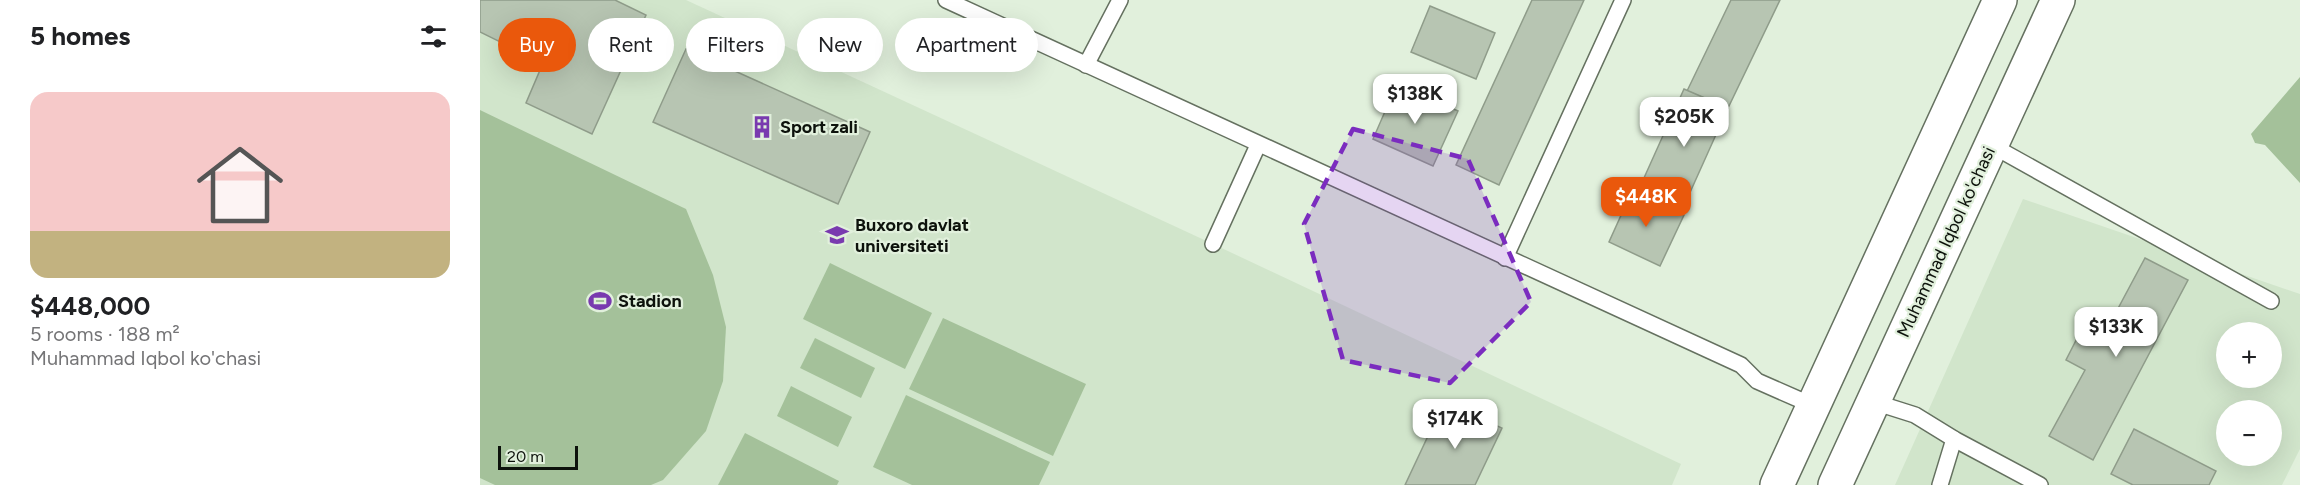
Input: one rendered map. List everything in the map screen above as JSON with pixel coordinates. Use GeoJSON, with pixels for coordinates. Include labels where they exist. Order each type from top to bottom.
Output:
{"type":"FeatureCollection","features":[{"type":"Feature","properties":{"kind":"main road"},"geometry":{"type":"LineString","coordinates":[[1777,485],[2000,0]]}},
{"type":"Feature","properties":{"kind":"main road","name":"Muhammad Iqbol ko'chasi"},"geometry":{"type":"LineString","coordinates":[[1835,485],[2058,0]]}},
{"type":"Feature","properties":{"kind":"lane"},"geometry":{"type":"LineString","coordinates":[[946,0],[1741,365],[1757,381],[1814,405]]}},
{"type":"Feature","properties":{"kind":"lane"},"geometry":{"type":"LineString","coordinates":[[1086,65],[1120,0]]}},
{"type":"Feature","properties":{"kind":"lane"},"geometry":{"type":"LineString","coordinates":[[1505,258],[1623,0]]}},
{"type":"Feature","properties":{"kind":"lane"},"geometry":{"type":"LineString","coordinates":[[1213,244],[1258,145]]}},
{"type":"Feature","properties":{"kind":"lane"},"geometry":{"type":"LineString","coordinates":[[1991,145],[2271,301]]}},
{"type":"Feature","properties":{"kind":"lane"},"geometry":{"type":"LineString","coordinates":[[1874,402],[1915,415],[1954,439],[2040,485]]}},
{"type":"Feature","properties":{"kind":"lane"},"geometry":{"type":"LineString","coordinates":[[1940,485],[1954,439]]}},
{"type":"Feature","properties":{"kind":"highlighted area"},"geometry":{"type":"Polygon","coordinates":[[[1353,129],[1468,159],[1531,302],[1450,383],[1343,360],[1304,224],[1353,129]]]}},
{"type":"Feature","properties":{"kind":"shaded area","name":"Buxoro davlat universiteti"},"geometry":{"type":"Polygon","coordinates":[[[480,0],[686,0],[725,18],[686,18],[686,72],[785,72],[785,46],[797,51],[797,72],[842,72],[1681,464],[1672,485],[480,485],[480,0]]]}},
{"type":"Feature","properties":{"kind":"shaded area"},"geometry":{"type":"Polygon","coordinates":[[[2300,77],[2300,183],[2265,145],[2255,143],[2251,134],[2300,77]]]}},
{"type":"Feature","properties":{"kind":"shaded area","name":"Stadion"},"geometry":{"type":"Polygon","coordinates":[[[480,110],[686,209],[713,275],[726,327],[723,381],[706,431],[663,480],[651,485],[495,485],[480,478],[480,110]]]}},
{"type":"Feature","properties":{"kind":"shaded area"},"geometry":{"type":"Polygon","coordinates":[[[2023,199],[2300,294],[2300,449],[2282,485],[1895,485],[2023,199]]]}},
{"type":"Feature","properties":{"kind":"shaded area"},"geometry":{"type":"Polygon","coordinates":[[[830,263],[932,313],[905,369],[803,319],[830,263]]]}},
{"type":"Feature","properties":{"kind":"shaded area"},"geometry":{"type":"Polygon","coordinates":[[[943,318],[1086,384],[1053,456],[909,389],[943,318]]]}},
{"type":"Feature","properties":{"kind":"shaded area"},"geometry":{"type":"Polygon","coordinates":[[[815,338],[875,368],[861,398],[800,368],[815,338]]]}},
{"type":"Feature","properties":{"kind":"shaded area"},"geometry":{"type":"Polygon","coordinates":[[[791,386],[852,417],[838,447],[777,416],[791,386]]]}},
{"type":"Feature","properties":{"kind":"shaded area"},"geometry":{"type":"Polygon","coordinates":[[[906,395],[1050,462],[1039,485],[912,485],[873,467],[906,395]]]}},
{"type":"Feature","properties":{"kind":"shaded area"},"geometry":{"type":"Polygon","coordinates":[[[745,433],[839,481],[837,485],[718,485],[745,433]]]}},
{"type":"Feature","properties":{"kind":"building"},"geometry":{"type":"Polygon","coordinates":[[[480,0],[615,0],[646,15],[645,18],[588,18],[588,72],[620,72],[592,134],[526,103],[539,72],[576,72],[576,18],[498,18],[498,41],[480,32],[480,0]]]}},
{"type":"Feature","properties":{"kind":"building"},"geometry":{"type":"Polygon","coordinates":[[[1532,0],[1584,0],[1499,185],[1456,165],[1532,0]]]}},
{"type":"Feature","properties":{"kind":"building"},"geometry":{"type":"Polygon","coordinates":[[[1731,0],[1780,0],[1728,108],[1687,91],[1731,0]]]}},
{"type":"Feature","properties":{"kind":"building"},"geometry":{"type":"Polygon","coordinates":[[[1430,6],[1495,33],[1476,79],[1411,52],[1430,6]]]}},
{"type":"Feature","properties":{"kind":"building","name":"Sport zali"},"geometry":{"type":"Polygon","coordinates":[[[686,49],[686,72],[737,72],[870,132],[838,204],[653,122],[686,49]]]}},
{"type":"Feature","properties":{"kind":"building"},"geometry":{"type":"Polygon","coordinates":[[[1397,84],[1458,111],[1433,166],[1373,139],[1397,84]]]}},
{"type":"Feature","properties":{"kind":"building"},"geometry":{"type":"Polygon","coordinates":[[[1684,89],[1728,108],[1683,208],[1639,189],[1684,89]]]}},
{"type":"Feature","properties":{"kind":"building"},"geometry":{"type":"Polygon","coordinates":[[[1632,191],[1684,215],[1660,266],[1609,242],[1632,191]]]}},
{"type":"Feature","properties":{"kind":"building"},"geometry":{"type":"Polygon","coordinates":[[[2145,258],[2188,280],[2093,460],[2049,436],[2085,370],[2066,360],[2087,319],[2107,329],[2145,258]]]}},
{"type":"Feature","properties":{"kind":"building"},"geometry":{"type":"Polygon","coordinates":[[[1444,402],[1502,428],[1475,485],[1405,485],[1444,402]]]}},
{"type":"Feature","properties":{"kind":"building"},"geometry":{"type":"Polygon","coordinates":[[[2134,429],[2216,471],[2209,485],[2133,485],[2111,474],[2134,429]]]}},
{"type":"Feature","properties":{"kind":"place","name":"Sport zali"},"geometry":{"type":"Point","coordinates":[762,127]}},
{"type":"Feature","properties":{"kind":"place","name":"Buxoro davlat universiteti"},"geometry":{"type":"Point","coordinates":[837,235]}},
{"type":"Feature","properties":{"kind":"place","name":"Stadion"},"geometry":{"type":"Point","coordinates":[600,301]}}]}
